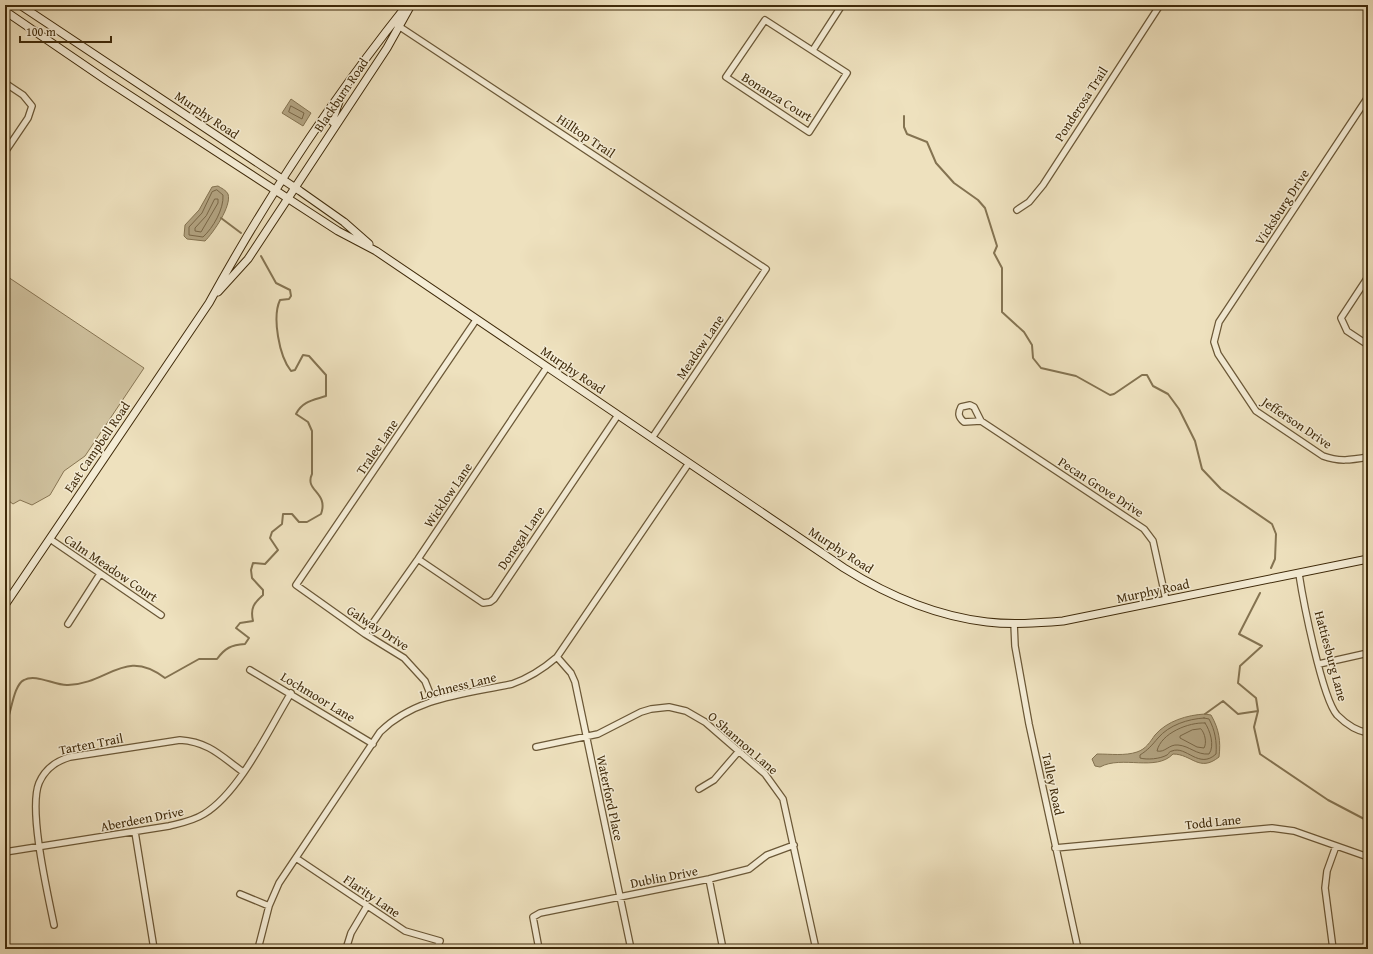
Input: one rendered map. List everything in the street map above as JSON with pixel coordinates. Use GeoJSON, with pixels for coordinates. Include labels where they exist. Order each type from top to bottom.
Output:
{"type":"FeatureCollection","features":[{"type":"Feature","properties":{"kind":"main road","name":"Murphy Road"},"geometry":{"type":"LineString","coordinates":[[20,5],[294,187],[344,222],[376,251]]}},
{"type":"Feature","properties":{"kind":"main road","name":"Blackburn Road"},"geometry":{"type":"LineString","coordinates":[[276,189],[360,66],[407,5]]}},
{"type":"Feature","properties":{"kind":"main road","name":"Blackburn Road"},"geometry":{"type":"LineString","coordinates":[[288,197],[370,74],[400,27],[411,5]]}},
{"type":"Feature","properties":{"kind":"main road","name":"Murphy Road"},"geometry":{"type":"LineString","coordinates":[[5,10],[106,80],[276,189],[338,231],[376,251],[851,572],[890,594],[917,605],[952,615],[986,622],[1014,623],[1063,621],[1368,559]]}},
{"type":"Feature","properties":{"kind":"main road"},"geometry":{"type":"LineString","coordinates":[[360,66],[370,74]]}},
{"type":"Feature","properties":{"kind":"main road"},"geometry":{"type":"LineString","coordinates":[[336,125],[333,122],[333,118],[344,90]]}},
{"type":"Feature","properties":{"kind":"main road"},"geometry":{"type":"LineString","coordinates":[[176,125],[183,114]]}},
{"type":"Feature","properties":{"kind":"main road","name":"East Campbell Road"},"geometry":{"type":"LineString","coordinates":[[5,605],[209,303],[238,251],[276,189]]}},
{"type":"Feature","properties":{"kind":"main road","name":"East Campbell Road"},"geometry":{"type":"LineString","coordinates":[[209,303],[248,258],[288,197]]}},
{"type":"Feature","properties":{"kind":"street"},"geometry":{"type":"LineString","coordinates":[[813,50],[842,5]]}},
{"type":"Feature","properties":{"kind":"street","name":"Ponderosa Trail"},"geometry":{"type":"LineString","coordinates":[[1017,210],[1029,202],[1043,185],[1160,5]]}},
{"type":"Feature","properties":{"kind":"street","name":"Bonanza Court"},"geometry":{"type":"LineString","coordinates":[[765,20],[813,50],[847,73],[809,132],[726,77],[765,20]]}},
{"type":"Feature","properties":{"kind":"street","name":"Hilltop Trail"},"geometry":{"type":"LineString","coordinates":[[393,22],[766,269]]}},
{"type":"Feature","properties":{"kind":"street"},"geometry":{"type":"LineString","coordinates":[[5,83],[28,100],[32,106],[28,118],[5,152]]}},
{"type":"Feature","properties":{"kind":"street","name":"Vicksburg Drive"},"geometry":{"type":"LineString","coordinates":[[1216,330],[1219,322],[1366,104],[1368,97]]}},
{"type":"Feature","properties":{"kind":"street","name":"Meadow Lane"},"geometry":{"type":"LineString","coordinates":[[652,438],[766,269]]}},
{"type":"Feature","properties":{"kind":"street"},"geometry":{"type":"LineString","coordinates":[[1368,277],[1341,318],[1347,331],[1368,345]]}},
{"type":"Feature","properties":{"kind":"street","name":"Tralee Lane"},"geometry":{"type":"LineString","coordinates":[[296,586],[476,320]]}},
{"type":"Feature","properties":{"kind":"street","name":"Jefferson Drive"},"geometry":{"type":"LineString","coordinates":[[1216,330],[1214,342],[1218,354],[1256,412],[1323,456],[1334,460],[1346,461],[1368,457]]}},
{"type":"Feature","properties":{"kind":"street","name":"Wicklow Lane"},"geometry":{"type":"LineString","coordinates":[[365,634],[418,559],[547,367]]}},
{"type":"Feature","properties":{"kind":"street","name":"Donegal Lane"},"geometry":{"type":"LineString","coordinates":[[418,559],[483,603],[490,602],[494,599],[618,414]]}},
{"type":"Feature","properties":{"kind":"street","name":"Pecan Grove Drive"},"geometry":{"type":"LineString","coordinates":[[981,421],[1144,529],[1153,541],[1166,600]]}},
{"type":"Feature","properties":{"kind":"street","name":"Lochness Lane"},"geometry":{"type":"LineString","coordinates":[[258,949],[270,906],[279,883],[380,732],[399,716],[433,701],[524,680],[557,657],[689,463]]}},
{"type":"Feature","properties":{"kind":"street","name":"Calm Meadow Court"},"geometry":{"type":"LineString","coordinates":[[50,539],[161,615]]}},
{"type":"Feature","properties":{"kind":"street"},"geometry":{"type":"LineString","coordinates":[[68,624],[100,574]]}},
{"type":"Feature","properties":{"kind":"street","name":"Hattiesburg Lane"},"geometry":{"type":"LineString","coordinates":[[1299,574],[1319,664],[1330,701],[1337,714],[1361,731],[1368,733]]}},
{"type":"Feature","properties":{"kind":"street","name":"Galway Drive"},"geometry":{"type":"LineString","coordinates":[[296,586],[365,634],[384,644],[412,664],[425,681],[433,701]]}},
{"type":"Feature","properties":{"kind":"street","name":"Talley Road"},"geometry":{"type":"LineString","coordinates":[[1014,623],[1013,634],[1022,686],[1055,848],[1078,949]]}},
{"type":"Feature","properties":{"kind":"street"},"geometry":{"type":"LineString","coordinates":[[1319,664],[1368,653]]}},
{"type":"Feature","properties":{"kind":"street","name":"Waterford Place"},"geometry":{"type":"LineString","coordinates":[[557,657],[571,673],[575,682],[631,949]]}},
{"type":"Feature","properties":{"kind":"street","name":"Lochmoor Lane"},"geometry":{"type":"LineString","coordinates":[[250,670],[291,693],[373,744]]}},
{"type":"Feature","properties":{"kind":"street","name":"Aberdeen Drive"},"geometry":{"type":"LineString","coordinates":[[5,852],[174,825],[189,821],[204,814],[228,793],[243,772],[291,693]]}},
{"type":"Feature","properties":{"kind":"street","name":"O Shannon Lane"},"geometry":{"type":"LineString","coordinates":[[536,747],[598,734],[641,712],[669,707],[686,711],[705,722],[765,774],[780,793],[794,845],[816,949]]}},
{"type":"Feature","properties":{"kind":"street","name":"Tarten Trail"},"geometry":{"type":"LineString","coordinates":[[54,925],[40,847],[36,808],[39,784],[46,771],[56,762],[63,759],[180,740],[195,741],[206,745],[243,772]]}},
{"type":"Feature","properties":{"kind":"street"},"geometry":{"type":"LineString","coordinates":[[699,789],[714,780],[739,751]]}},
{"type":"Feature","properties":{"kind":"street","name":"Todd Lane"},"geometry":{"type":"LineString","coordinates":[[1055,848],[1272,828],[1287,829],[1368,857]]}},
{"type":"Feature","properties":{"kind":"street"},"geometry":{"type":"LineString","coordinates":[[135,832],[154,949]]}},
{"type":"Feature","properties":{"kind":"street","name":"Dublin Drive"},"geometry":{"type":"LineString","coordinates":[[539,949],[533,917],[540,913],[709,879],[749,869],[767,855],[794,845]]}},
{"type":"Feature","properties":{"kind":"street"},"geometry":{"type":"LineString","coordinates":[[1333,949],[1325,888],[1327,871],[1336,846]]}},
{"type":"Feature","properties":{"kind":"street","name":"Flarity Lane"},"geometry":{"type":"LineString","coordinates":[[296,858],[405,931],[440,941],[436,949]]}},
{"type":"Feature","properties":{"kind":"street"},"geometry":{"type":"LineString","coordinates":[[709,879],[723,949]]}},
{"type":"Feature","properties":{"kind":"street"},"geometry":{"type":"LineString","coordinates":[[240,894],[270,906]]}},
{"type":"Feature","properties":{"kind":"street"},"geometry":{"type":"LineString","coordinates":[[346,949],[351,933],[367,906]]}},
{"type":"Feature","properties":{"kind":"shaded area"},"geometry":{"type":"Polygon","coordinates":[[[5,275],[144,368],[85,456],[64,471],[50,495],[32,505],[20,500],[13,504],[5,498],[5,275]]]}},
{"type":"Feature","properties":{"kind":"water"},"geometry":{"type":"Polygon","coordinates":[[[291,99],[311,113],[303,126],[282,113],[291,99]]]}},
{"type":"Feature","properties":{"kind":"water"},"geometry":{"type":"Polygon","coordinates":[[[218,186],[225,190],[228,194],[227,205],[221,219],[205,241],[187,239],[184,236],[185,225],[199,210],[212,187],[218,186]]]}},
{"type":"Feature","properties":{"kind":"water"},"geometry":{"type":"Polygon","coordinates":[[[1205,714],[1211,715],[1219,735],[1219,757],[1212,761],[1201,763],[1173,754],[1158,762],[1118,762],[1100,767],[1095,766],[1092,759],[1097,754],[1123,754],[1140,751],[1160,730],[1171,722],[1184,717],[1205,714]]]}},
{"type":"Feature","properties":{"kind":"waterway"},"geometry":{"type":"LineString","coordinates":[[904,116],[904,127],[907,134],[927,142],[936,163],[954,183],[978,200],[985,208],[997,246],[994,253],[1002,268],[1002,312],[1024,332],[1032,345],[1033,358],[1041,368],[1076,376],[1110,395],[1114,394],[1142,375],[1147,375],[1153,386],[1168,394],[1179,409],[1195,441],[1202,469],[1221,489],[1272,524],[1276,534],[1275,559],[1271,568]]}},
{"type":"Feature","properties":{"kind":"waterway"},"geometry":{"type":"LineString","coordinates":[[221,218],[241,233]]}},
{"type":"Feature","properties":{"kind":"waterway"},"geometry":{"type":"LineString","coordinates":[[5,720],[9,715],[18,686],[21,682],[29,678],[68,685],[82,683],[127,666],[139,666],[151,669],[165,678],[199,659],[217,659],[229,648],[236,645],[245,644],[249,638],[236,628],[240,623],[253,621],[252,609],[263,595],[263,590],[252,578],[251,570],[253,563],[265,564],[278,550],[270,538],[272,532],[282,524],[283,514],[292,514],[299,522],[307,522],[321,514],[323,507],[322,501],[320,496],[313,488],[310,480],[312,474],[312,431],[308,422],[296,414],[305,404],[326,396],[326,375],[309,356],[303,355],[295,370],[291,371],[287,364],[280,346],[277,316],[280,300],[289,299],[291,296],[290,290],[276,283],[261,256]]}},
{"type":"Feature","properties":{"kind":"waterway"},"geometry":{"type":"LineString","coordinates":[[1205,714],[1223,701],[1238,714],[1258,711],[1256,698],[1238,683],[1240,666],[1262,646],[1239,634],[1260,593]]}},
{"type":"Feature","properties":{"kind":"waterway"},"geometry":{"type":"LineString","coordinates":[[1258,711],[1254,727],[1260,754],[1328,800],[1368,821]]}}]}
